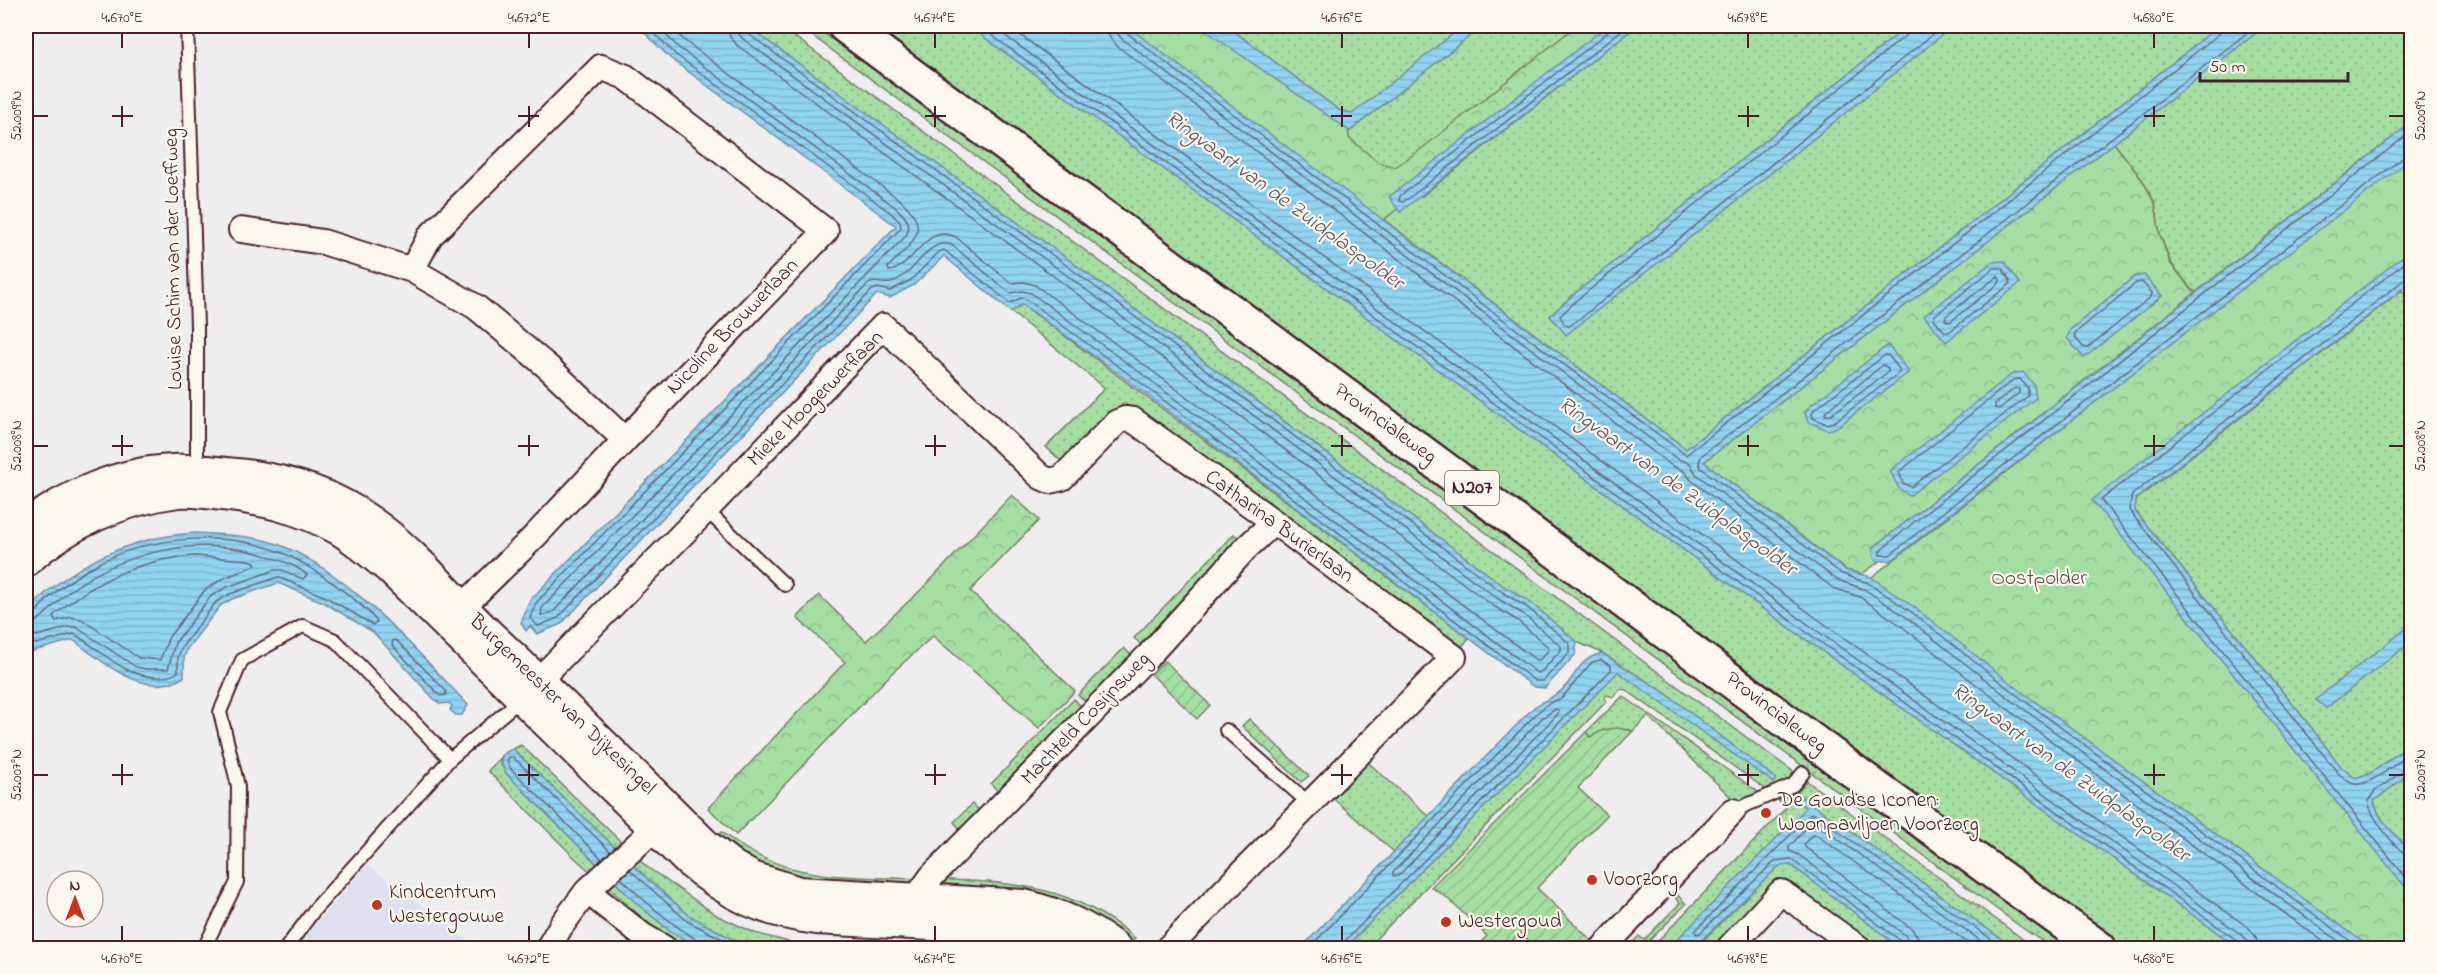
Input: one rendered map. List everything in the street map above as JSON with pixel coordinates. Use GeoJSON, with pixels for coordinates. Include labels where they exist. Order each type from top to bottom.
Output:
{"type":"FeatureCollection","features":[{"type":"Feature","properties":{"kind":"main road","name":"Provincialeweg"},"geometry":{"type":"LineString","coordinates":[[845,26],[1881,791],[2099,948]]}},
{"type":"Feature","properties":{"kind":"street","name":"Nicoline Brouwerlaan"},"geometry":{"type":"LineString","coordinates":[[412,270],[430,237],[601,67],[626,77],[826,231],[536,536],[453,616]]}},
{"type":"Feature","properties":{"kind":"street"},"geometry":{"type":"LineString","coordinates":[[241,230],[323,242],[412,270],[476,307],[549,368],[625,440]]}},
{"type":"Feature","properties":{"kind":"street","name":"Mieke Hoogerwerflaan"},"geometry":{"type":"LineString","coordinates":[[530,689],[883,326],[1041,477],[1046,491],[1103,437]]}},
{"type":"Feature","properties":{"kind":"street","name":"Catharina Burierlaan"},"geometry":{"type":"LineString","coordinates":[[1103,437],[1118,422],[1125,419],[1132,420],[1274,522],[1454,657],[1311,804]]}},
{"type":"Feature","properties":{"kind":"street","name":"Burgemeester van Dijkesingel"},"geometry":{"type":"LineString","coordinates":[[26,526],[53,508],[99,487],[170,470],[198,481],[286,506],[337,529],[357,542],[453,616],[664,820],[706,845],[733,866],[752,877],[799,892],[1032,933],[1072,948]]}},
{"type":"Feature","properties":{"kind":"street","name":"Burgemeester van Dijkesingel"},"geometry":{"type":"LineString","coordinates":[[26,561],[70,527],[152,497],[180,492],[198,481]]}},
{"type":"Feature","properties":{"kind":"street","name":"Machteld Cosijnsweg"},"geometry":{"type":"LineString","coordinates":[[916,911],[932,876],[1148,656],[1245,549],[1274,522]]}},
{"type":"Feature","properties":{"kind":"street"},"geometry":{"type":"LineString","coordinates":[[1168,948],[1311,804]]}},
{"type":"Feature","properties":{"kind":"street"},"geometry":{"type":"LineString","coordinates":[[1603,948],[1684,855],[1724,817]]}},
{"type":"Feature","properties":{"kind":"street"},"geometry":{"type":"LineString","coordinates":[[548,948],[587,891],[664,820]]}},
{"type":"Feature","properties":{"kind":"street"},"geometry":{"type":"LineString","coordinates":[[587,891],[642,934],[664,948]]}},
{"type":"Feature","properties":{"kind":"street"},"geometry":{"type":"LineString","coordinates":[[1729,948],[1781,892],[1859,948]]}},
{"type":"Feature","properties":{"kind":"street","name":"Burgemeester van Dijkesingel"},"geometry":{"type":"LineString","coordinates":[[916,911],[1024,905],[1053,912],[1080,924],[1116,948]]}},
{"type":"Feature","properties":{"kind":"lane","name":"Louise Schim van der Loeffweg"},"geometry":{"type":"LineString","coordinates":[[187,26],[197,326],[198,481]]}},
{"type":"Feature","properties":{"kind":"lane"},"geometry":{"type":"LineString","coordinates":[[706,510],[785,585]]}},
{"type":"Feature","properties":{"kind":"lane"},"geometry":{"type":"LineString","coordinates":[[204,948],[237,882],[238,786],[220,712],[242,660],[303,626],[335,640],[450,759]]}},
{"type":"Feature","properties":{"kind":"lane"},"geometry":{"type":"LineString","coordinates":[[286,948],[315,909],[450,759],[530,689]]}},
{"type":"Feature","properties":{"kind":"lane"},"geometry":{"type":"LineString","coordinates":[[1226,730],[1311,804]]}},
{"type":"Feature","properties":{"kind":"lane"},"geometry":{"type":"LineString","coordinates":[[1724,817],[1793,785],[1803,772]]}},
{"type":"Feature","properties":{"kind":"shaded area","name":"Kindcentrum Westergouwe"},"geometry":{"type":"Polygon","coordinates":[[[368,865],[479,948],[294,948],[368,865]]]}},
{"type":"Feature","properties":{"kind":"green space"},"geometry":{"type":"Polygon","coordinates":[[[747,26],[780,26],[1795,773],[1771,793],[1626,690],[1621,689],[1613,697],[1607,695],[1604,698],[1607,701],[1367,948],[1345,948],[1618,671],[1774,783],[1776,779],[1664,692],[1602,653],[1577,642],[1531,603],[1505,587],[1065,257],[747,26]]]}},
{"type":"Feature","properties":{"kind":"green space"},"geometry":{"type":"Polygon","coordinates":[[[799,26],[814,26],[863,62],[893,74],[1605,600],[1661,650],[1691,671],[1726,690],[2079,948],[2052,948],[2021,927],[799,26]]]}},
{"type":"Feature","properties":{"kind":"green space"},"geometry":{"type":"Polygon","coordinates":[[[863,26],[969,26],[1794,631],[2239,948],[2123,948],[2078,918],[1264,322],[1236,293],[1193,259],[1155,241],[863,26]]]}},
{"type":"Feature","properties":{"kind":"green space"},"geometry":{"type":"Polygon","coordinates":[[[1098,26],[1213,26],[1348,124],[1349,138],[1378,162],[1395,167],[1420,150],[1576,26],[1627,26],[1376,226],[1098,26]]]}},
{"type":"Feature","properties":{"kind":"green space"},"geometry":{"type":"Polygon","coordinates":[[[1199,26],[1350,131],[1482,26],[1607,26],[1421,197],[1636,26],[1908,26],[1573,295],[1550,316],[1720,214],[1953,26],[2219,26],[1686,449],[1192,74],[1199,26]]]}},
{"type":"Feature","properties":{"kind":"green space"},"geometry":{"type":"Polygon","coordinates":[[[1227,26],[1463,26],[1353,114],[1339,110],[1227,26]]]}},
{"type":"Feature","properties":{"kind":"green space"},"geometry":{"type":"Polygon","coordinates":[[[2265,26],[2411,26],[2411,123],[2196,292],[2171,263],[2160,235],[2155,203],[2143,181],[2114,143],[2265,26]]]}},
{"type":"Feature","properties":{"kind":"green space"},"geometry":{"type":"Polygon","coordinates":[[[2114,143],[2143,181],[2155,204],[2160,235],[2170,263],[2196,292],[1873,548],[1876,561],[1879,562],[1862,574],[1846,570],[1704,462],[2114,143]],[[2144,275],[2134,277],[2070,330],[2162,296],[2144,275]]]}},
{"type":"Feature","properties":{"kind":"green space","name":"Oostpolder"},"geometry":{"type":"Polygon","coordinates":[[[2411,154],[2411,272],[2114,504],[2411,873],[2411,948],[2360,948],[1868,580],[2411,154]]]}},
{"type":"Feature","properties":{"kind":"green space"},"geometry":{"type":"Polygon","coordinates":[[[2402,290],[2412,304],[2411,625],[2326,691],[2326,708],[2411,642],[2411,744],[2371,773],[2355,778],[2342,768],[2135,511],[2136,500],[2402,290]]]}},
{"type":"Feature","properties":{"kind":"green space"},"geometry":{"type":"Polygon","coordinates":[[[1022,304],[1469,638],[1458,651],[1124,403],[1063,463],[1046,447],[1105,388],[1011,312],[1022,304]]]}},
{"type":"Feature","properties":{"kind":"green space"},"geometry":{"type":"Polygon","coordinates":[[[1012,495],[1039,520],[970,591],[1075,691],[1039,728],[933,636],[891,674],[736,835],[708,808],[845,662],[797,618],[819,595],[866,641],[925,586],[1012,495]]]}},
{"type":"Feature","properties":{"kind":"green space"},"geometry":{"type":"Polygon","coordinates":[[[1234,534],[1247,543],[1145,648],[1134,638],[1234,534]]]}},
{"type":"Feature","properties":{"kind":"green space"},"geometry":{"type":"Polygon","coordinates":[[[1124,648],[1135,659],[1090,705],[1078,695],[1124,648]]]}},
{"type":"Feature","properties":{"kind":"green space"},"geometry":{"type":"Polygon","coordinates":[[[1165,661],[1210,705],[1197,719],[1151,674],[1165,661]]]}},
{"type":"Feature","properties":{"kind":"green space"},"geometry":{"type":"Polygon","coordinates":[[[1623,696],[1764,796],[1740,806],[1648,716],[1633,731],[1611,730],[1590,737],[1586,732],[1623,696]]]}},
{"type":"Feature","properties":{"kind":"green space"},"geometry":{"type":"Polygon","coordinates":[[[1074,699],[1085,710],[1002,795],[991,784],[1074,699]]]}},
{"type":"Feature","properties":{"kind":"green space"},"geometry":{"type":"Polygon","coordinates":[[[1249,719],[1309,776],[1301,782],[1242,726],[1249,719]]]}},
{"type":"Feature","properties":{"kind":"green space"},"geometry":{"type":"Polygon","coordinates":[[[1617,728],[1633,731],[1578,788],[1607,815],[1537,888],[1594,943],[1588,948],[1536,948],[1520,933],[1505,948],[1475,948],[1487,936],[1445,896],[1431,887],[1586,732],[1590,737],[1603,730],[1617,728]]]}},
{"type":"Feature","properties":{"kind":"green space"},"geometry":{"type":"Polygon","coordinates":[[[521,745],[647,867],[718,916],[755,933],[792,943],[876,948],[758,948],[734,940],[690,916],[654,885],[513,749],[521,745]]]}},
{"type":"Feature","properties":{"kind":"green space"},"geometry":{"type":"Polygon","coordinates":[[[501,757],[500,763],[506,773],[636,903],[673,933],[701,948],[683,948],[666,939],[576,859],[488,771],[501,757]]]}},
{"type":"Feature","properties":{"kind":"green space"},"geometry":{"type":"Polygon","coordinates":[[[1364,759],[1429,816],[1394,852],[1329,795],[1364,759]]]}},
{"type":"Feature","properties":{"kind":"green space"},"geometry":{"type":"Polygon","coordinates":[[[2411,772],[2411,853],[2384,822],[2374,801],[2411,772]]]}},
{"type":"Feature","properties":{"kind":"green space"},"geometry":{"type":"Polygon","coordinates":[[[1807,781],[2035,948],[2014,948],[1802,797],[1798,801],[1807,808],[1669,948],[1651,948],[1786,808],[1778,800],[1798,792],[1807,781]]]}},
{"type":"Feature","properties":{"kind":"green space"},"geometry":{"type":"Polygon","coordinates":[[[972,804],[984,814],[964,834],[954,822],[972,804]]]}},
{"type":"Feature","properties":{"kind":"green space"},"geometry":{"type":"Polygon","coordinates":[[[722,832],[744,848],[768,860],[792,868],[841,876],[920,879],[915,885],[813,880],[771,870],[711,842],[722,832]]]}},
{"type":"Feature","properties":{"kind":"green space"},"geometry":{"type":"Polygon","coordinates":[[[1779,865],[1791,865],[1901,948],[1872,948],[1782,883],[1718,948],[1695,948],[1779,865]]]}},
{"type":"Feature","properties":{"kind":"green space"},"geometry":{"type":"Polygon","coordinates":[[[936,879],[991,882],[1041,890],[1088,907],[1111,920],[1135,938],[1131,942],[1118,932],[936,894],[936,879]]]}},
{"type":"Feature","properties":{"kind":"green space"},"geometry":{"type":"Polygon","coordinates":[[[1672,889],[1686,904],[1642,948],[1627,948],[1639,936],[1644,940],[1680,903],[1669,891],[1672,889]]]}},
{"type":"Feature","properties":{"kind":"water"},"geometry":{"type":"Polygon","coordinates":[[[638,26],[747,26],[1065,257],[1505,587],[1531,603],[1577,642],[1575,655],[1545,688],[1534,687],[1134,385],[1022,304],[1011,312],[944,256],[914,285],[890,298],[877,294],[561,624],[537,634],[530,626],[526,631],[521,623],[530,600],[896,226],[670,58],[638,26]]]}},
{"type":"Feature","properties":{"kind":"water","name":"Ringvaart van de Zuidplaspolder"},"geometry":{"type":"Polygon","coordinates":[[[969,26],[1127,26],[1686,449],[2219,26],[2265,26],[1704,462],[1845,570],[1871,577],[1914,607],[2022,692],[2371,948],[2239,948],[1794,631],[969,26]]]}},
{"type":"Feature","properties":{"kind":"water"},"geometry":{"type":"Polygon","coordinates":[[[1199,26],[1227,26],[1339,110],[1352,114],[1463,26],[1482,26],[1350,131],[1199,26]]]}},
{"type":"Feature","properties":{"kind":"water"},"geometry":{"type":"Polygon","coordinates":[[[1607,26],[1636,26],[1400,212],[1389,197],[1607,26]]]}},
{"type":"Feature","properties":{"kind":"water"},"geometry":{"type":"Polygon","coordinates":[[[1908,26],[1953,26],[1566,335],[1550,316],[1573,295],[1908,26]]]}},
{"type":"Feature","properties":{"kind":"water"},"geometry":{"type":"Polygon","coordinates":[[[2411,123],[2411,159],[1891,561],[1876,561],[1873,548],[2411,123]]]}},
{"type":"Feature","properties":{"kind":"water"},"geometry":{"type":"Polygon","coordinates":[[[2411,250],[2411,282],[2136,499],[2135,511],[2342,768],[2355,778],[2371,773],[2411,744],[2411,772],[2374,801],[2384,822],[2411,853],[2411,894],[2092,500],[2411,250]]]}},
{"type":"Feature","properties":{"kind":"water"},"geometry":{"type":"Polygon","coordinates":[[[2004,261],[2020,283],[1946,342],[1924,316],[1992,262],[2004,261]]]}},
{"type":"Feature","properties":{"kind":"water"},"geometry":{"type":"Polygon","coordinates":[[[2144,275],[2162,296],[2084,358],[2067,338],[2070,330],[2134,277],[2144,275]]]}},
{"type":"Feature","properties":{"kind":"water"},"geometry":{"type":"Polygon","coordinates":[[[1888,345],[1909,372],[1837,427],[1828,430],[1808,422],[1805,413],[1810,406],[1888,345]]]}},
{"type":"Feature","properties":{"kind":"water"},"geometry":{"type":"Polygon","coordinates":[[[2023,372],[2034,385],[2036,398],[1909,496],[1898,487],[1890,471],[2012,374],[2023,372]]]}},
{"type":"Feature","properties":{"kind":"water"},"geometry":{"type":"Polygon","coordinates":[[[195,533],[241,536],[274,543],[310,560],[335,576],[406,639],[468,705],[462,715],[456,715],[450,710],[452,706],[449,703],[440,704],[433,698],[373,632],[323,602],[278,583],[232,599],[220,606],[187,649],[184,658],[184,677],[169,683],[154,684],[125,675],[73,640],[30,652],[25,629],[27,613],[38,600],[63,579],[98,558],[135,543],[195,533]]]}},
{"type":"Feature","properties":{"kind":"water"},"geometry":{"type":"Polygon","coordinates":[[[2411,625],[2411,642],[2326,708],[2316,700],[2326,691],[2411,625]]]}},
{"type":"Feature","properties":{"kind":"water"},"geometry":{"type":"Polygon","coordinates":[[[1602,653],[1664,692],[1776,779],[1774,783],[1618,672],[1345,948],[1301,948],[1533,708],[1557,694],[1568,684],[1580,666],[1593,656],[1602,653]]]}},
{"type":"Feature","properties":{"kind":"water"},"geometry":{"type":"Polygon","coordinates":[[[513,749],[654,885],[690,916],[734,940],[758,948],[701,948],[673,933],[636,903],[506,773],[502,765],[502,758],[505,753],[513,749]]]}},
{"type":"Feature","properties":{"kind":"water"},"geometry":{"type":"Polygon","coordinates":[[[1802,797],[2014,948],[1901,948],[1791,865],[1779,866],[1693,948],[1669,948],[1806,808],[1798,801],[1802,797]]]}},
{"type":"Feature","properties":{"kind":"place","name":"De Goudse Iconen: Woonpaviljoen Voorzorg"},"geometry":{"type":"Point","coordinates":[1766,813]}},
{"type":"Feature","properties":{"kind":"place","name":"Voorzorg"},"geometry":{"type":"Point","coordinates":[1592,880]}},
{"type":"Feature","properties":{"kind":"place","name":"Kindcentrum Westergouwe"},"geometry":{"type":"Point","coordinates":[377,905]}},
{"type":"Feature","properties":{"kind":"place","name":"Westergoud"},"geometry":{"type":"Point","coordinates":[1446,922]}}]}
